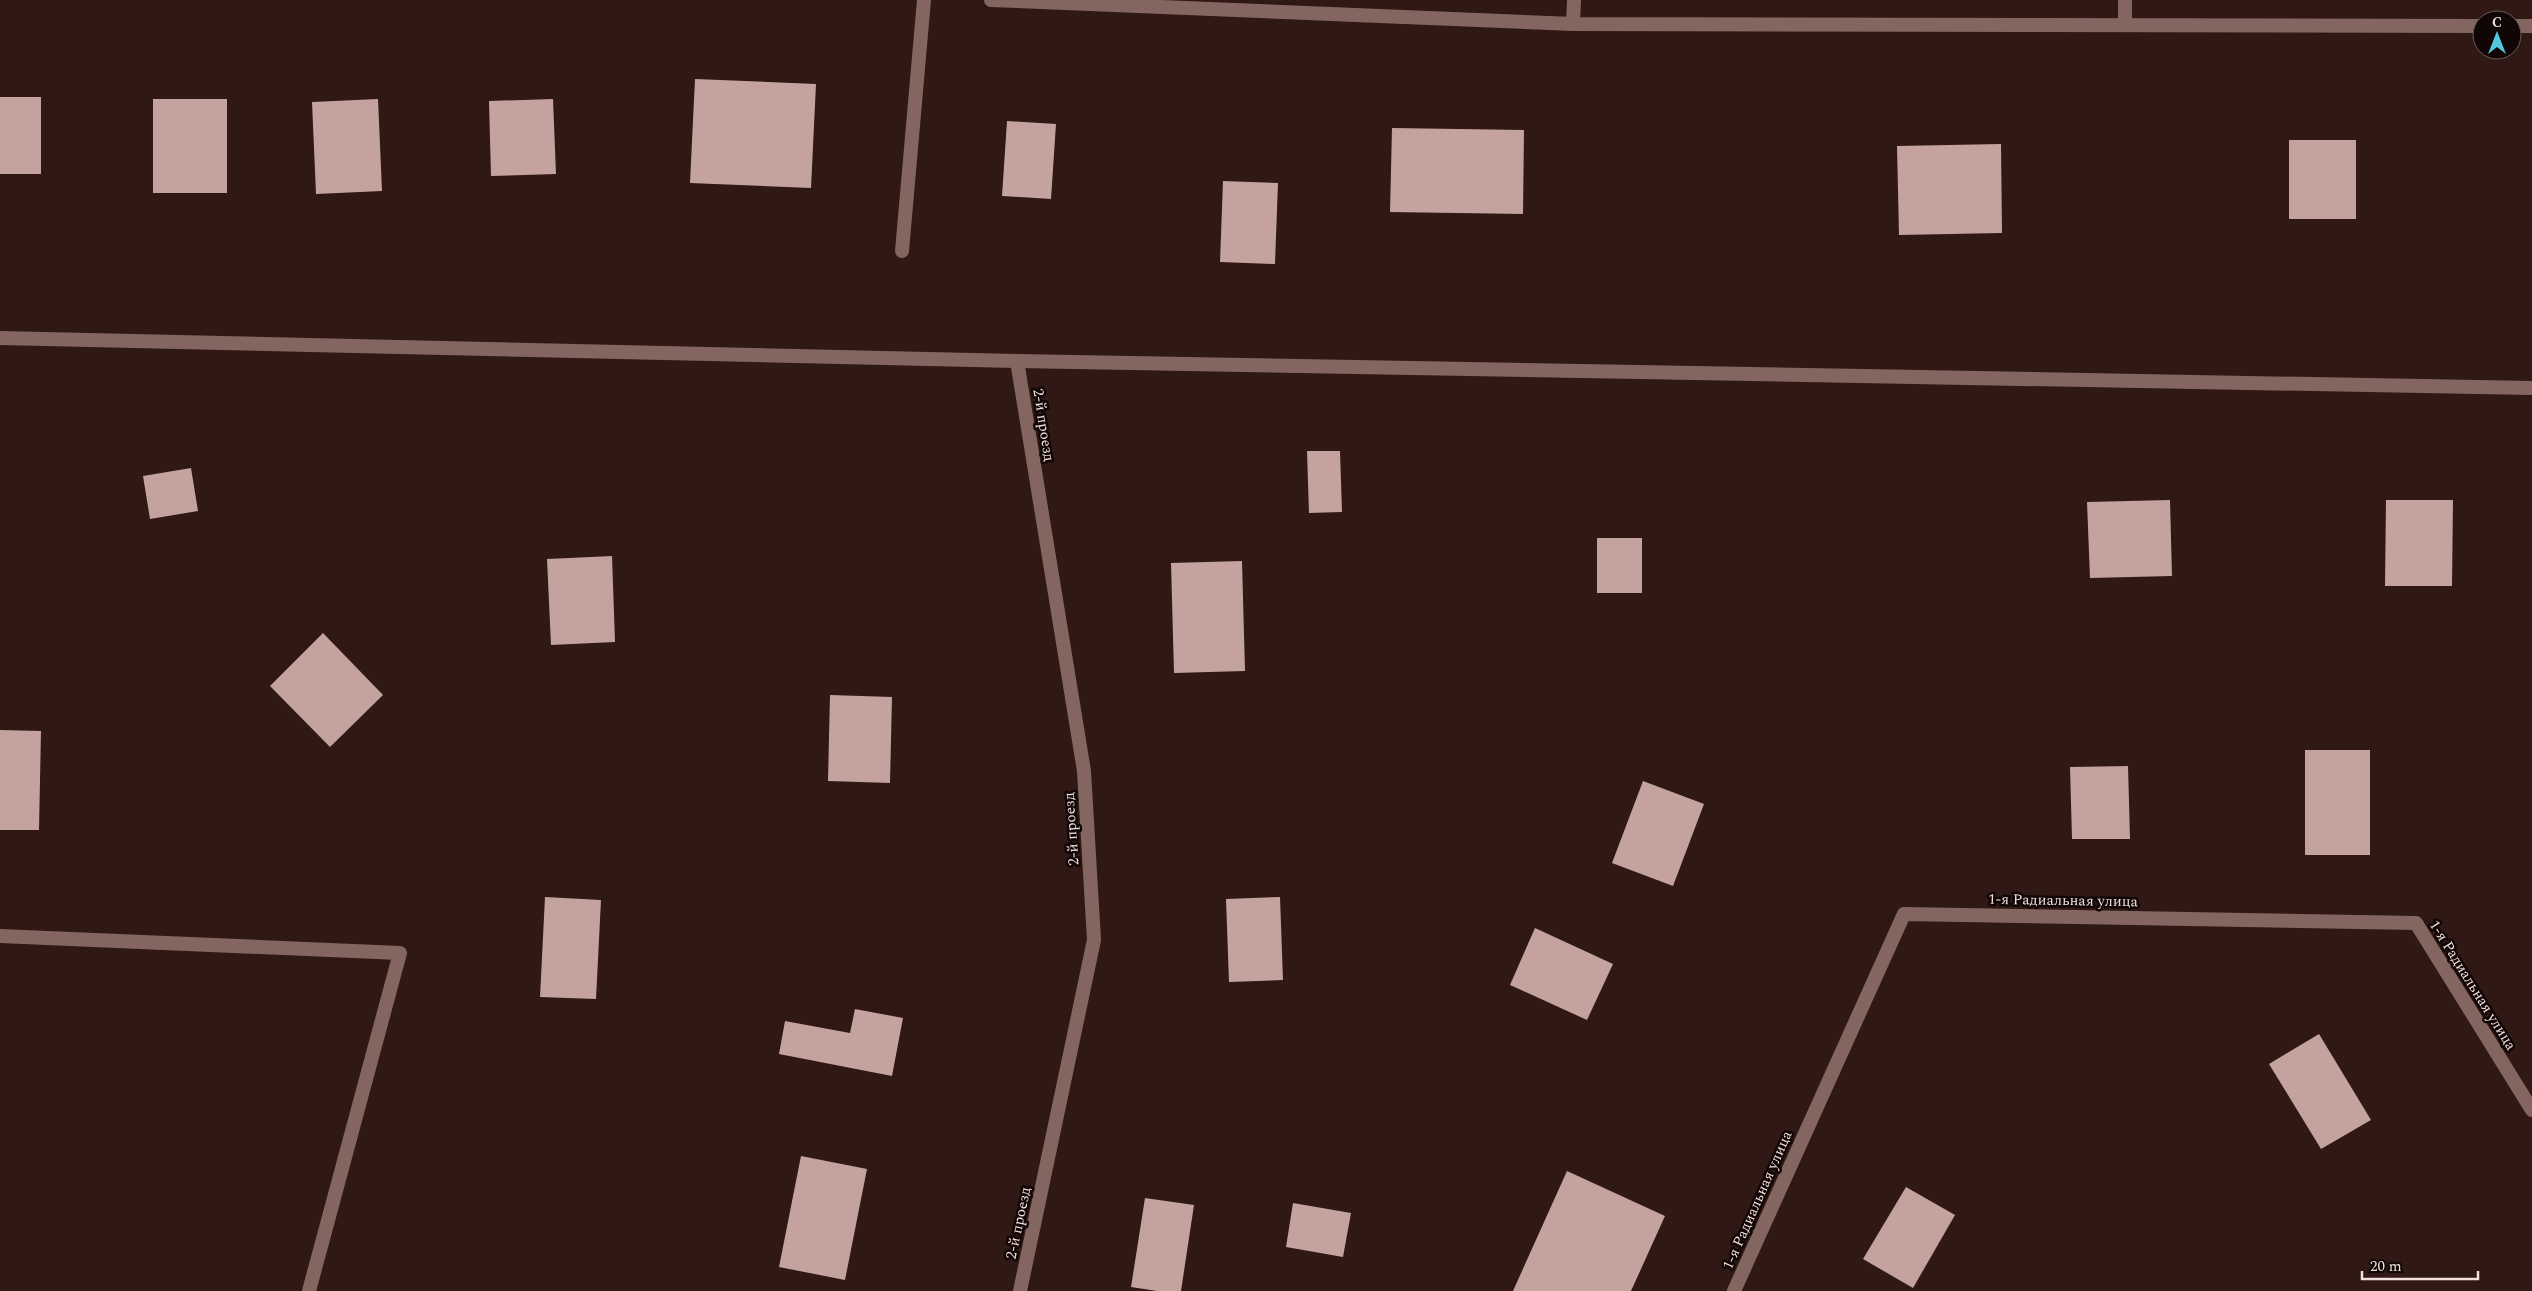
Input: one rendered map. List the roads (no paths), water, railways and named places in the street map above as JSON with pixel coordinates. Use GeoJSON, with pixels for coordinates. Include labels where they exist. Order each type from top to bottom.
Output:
{"type":"FeatureCollection","features":[{"type":"Feature","properties":{"kind":"street"},"geometry":{"type":"LineString","coordinates":[[902,251],[924,0]]}},
{"type":"Feature","properties":{"kind":"street"},"geometry":{"type":"LineString","coordinates":[[991,0],[1573,24],[2472,26]]}},
{"type":"Feature","properties":{"kind":"street"},"geometry":{"type":"LineString","coordinates":[[1573,24],[1574,0]]}},
{"type":"Feature","properties":{"kind":"street"},"geometry":{"type":"LineString","coordinates":[[2125,0],[2125,24]]}},
{"type":"Feature","properties":{"kind":"street"},"geometry":{"type":"LineString","coordinates":[[0,338],[1017,362],[2532,388]]}},
{"type":"Feature","properties":{"kind":"street","name":"2-й проезд"},"geometry":{"type":"LineString","coordinates":[[1017,362],[1084,771],[1094,940],[1020,1291]]}},
{"type":"Feature","properties":{"kind":"street","name":"1-я Радиальная улица"},"geometry":{"type":"LineString","coordinates":[[1734,1291],[1904,914],[2416,923],[2532,1110]]}},
{"type":"Feature","properties":{"kind":"street"},"geometry":{"type":"LineString","coordinates":[[0,936],[400,953],[309,1291]]}}]}
